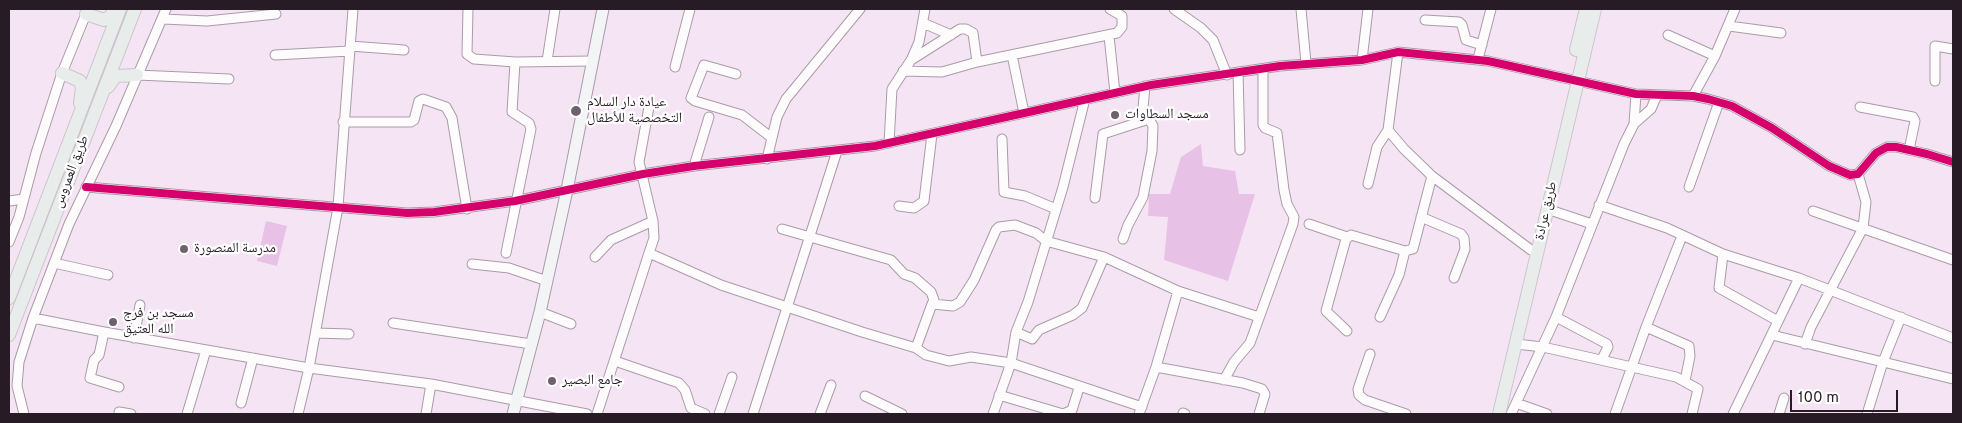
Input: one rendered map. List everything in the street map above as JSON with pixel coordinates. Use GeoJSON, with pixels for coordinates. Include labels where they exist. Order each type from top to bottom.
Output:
{"type":"FeatureCollection","features":[{"type":"Feature","properties":{"kind":"main road"},"geometry":{"type":"LineString","coordinates":[[87,12],[104,20],[111,16],[114,9]]}},
{"type":"Feature","properties":{"kind":"main road","name":"طريق العمروس"},"geometry":{"type":"LineString","coordinates":[[9,335],[84,121],[120,9]]}},
{"type":"Feature","properties":{"kind":"main road","name":"طريق العمروس"},"geometry":{"type":"LineString","coordinates":[[9,298],[84,121],[135,9]]}},
{"type":"Feature","properties":{"kind":"main road"},"geometry":{"type":"LineString","coordinates":[[513,414],[518,401],[540,312],[568,190],[603,9]]}},
{"type":"Feature","properties":{"kind":"main road","name":"طريق عرادة"},"geometry":{"type":"LineString","coordinates":[[1499,414],[1547,209],[1586,9]]}},
{"type":"Feature","properties":{"kind":"main road","name":"طريق عرادة"},"geometry":{"type":"LineString","coordinates":[[1492,414],[1573,79],[1595,9]]}},
{"type":"Feature","properties":{"kind":"main road"},"geometry":{"type":"LineString","coordinates":[[62,73],[77,79],[81,84],[84,121]]}},
{"type":"Feature","properties":{"kind":"main road"},"geometry":{"type":"LineString","coordinates":[[84,121],[113,79],[120,74],[137,75]]}},
{"type":"Feature","properties":{"kind":"street"},"geometry":{"type":"LineString","coordinates":[[24,414],[17,386],[19,362],[33,318],[86,187],[166,9]]}},
{"type":"Feature","properties":{"kind":"street"},"geometry":{"type":"LineString","coordinates":[[298,414],[310,368],[338,207],[353,9]]}},
{"type":"Feature","properties":{"kind":"street"},"geometry":{"type":"LineString","coordinates":[[468,9],[469,57],[515,62],[547,60],[592,61]]}},
{"type":"Feature","properties":{"kind":"street"},"geometry":{"type":"LineString","coordinates":[[547,60],[555,9]]}},
{"type":"Feature","properties":{"kind":"street"},"geometry":{"type":"LineString","coordinates":[[675,67],[690,9]]}},
{"type":"Feature","properties":{"kind":"street"},"geometry":{"type":"LineString","coordinates":[[767,159],[777,117],[786,99],[860,9]]}},
{"type":"Feature","properties":{"kind":"street"},"geometry":{"type":"LineString","coordinates":[[889,143],[892,89],[917,51],[925,9]]}},
{"type":"Feature","properties":{"kind":"street"},"geometry":{"type":"LineString","coordinates":[[903,71],[942,72],[977,62],[1109,36],[1120,31],[1123,21],[1120,13],[1110,9]]}},
{"type":"Feature","properties":{"kind":"street"},"geometry":{"type":"LineString","coordinates":[[1174,9],[1201,28],[1213,40],[1227,75]]}},
{"type":"Feature","properties":{"kind":"street"},"geometry":{"type":"LineString","coordinates":[[1302,9],[1306,63]]}},
{"type":"Feature","properties":{"kind":"street"},"geometry":{"type":"LineString","coordinates":[[1362,60],[1368,9]]}},
{"type":"Feature","properties":{"kind":"street"},"geometry":{"type":"LineString","coordinates":[[1478,60],[1492,9]]}},
{"type":"Feature","properties":{"kind":"street"},"geometry":{"type":"LineString","coordinates":[[1693,96],[1715,56],[1735,9]]}},
{"type":"Feature","properties":{"kind":"street"},"geometry":{"type":"LineString","coordinates":[[9,242],[62,73],[87,12]]}},
{"type":"Feature","properties":{"kind":"street"},"geometry":{"type":"LineString","coordinates":[[163,19],[207,21],[276,14]]}},
{"type":"Feature","properties":{"kind":"street"},"geometry":{"type":"LineString","coordinates":[[1425,20],[1459,22],[1462,25],[1466,40],[1482,45]]}},
{"type":"Feature","properties":{"kind":"street"},"geometry":{"type":"LineString","coordinates":[[922,23],[951,35]]}},
{"type":"Feature","properties":{"kind":"street"},"geometry":{"type":"LineString","coordinates":[[1729,26],[1781,33]]}},
{"type":"Feature","properties":{"kind":"street"},"geometry":{"type":"LineString","coordinates":[[911,60],[960,29],[971,31],[977,62]]}},
{"type":"Feature","properties":{"kind":"street"},"geometry":{"type":"LineString","coordinates":[[1668,35],[1715,56]]}},
{"type":"Feature","properties":{"kind":"street"},"geometry":{"type":"LineString","coordinates":[[1109,36],[1115,93]]}},
{"type":"Feature","properties":{"kind":"street"},"geometry":{"type":"LineString","coordinates":[[1935,81],[1934,46],[1953,49]]}},
{"type":"Feature","properties":{"kind":"street"},"geometry":{"type":"LineString","coordinates":[[275,55],[350,49],[404,50]]}},
{"type":"Feature","properties":{"kind":"street"},"geometry":{"type":"LineString","coordinates":[[1368,184],[1377,147],[1388,130],[1398,52]]}},
{"type":"Feature","properties":{"kind":"street"},"geometry":{"type":"LineString","coordinates":[[86,187],[407,213],[467,208],[515,201],[643,174],[694,166],[837,151],[889,143],[1145,86],[1306,63],[1362,60],[1398,52],[1478,60],[1636,94],[1693,96],[1719,102],[1732,106],[1772,128],[1836,170],[1850,175],[1858,174],[1882,149],[1896,147],[1953,162]]}},
{"type":"Feature","properties":{"kind":"street"},"geometry":{"type":"LineString","coordinates":[[1012,55],[1024,113]]}},
{"type":"Feature","properties":{"kind":"street"},"geometry":{"type":"LineString","coordinates":[[506,253],[531,129],[529,123],[512,112],[511,108],[515,62]]}},
{"type":"Feature","properties":{"kind":"street"},"geometry":{"type":"LineString","coordinates":[[736,74],[704,65],[691,98],[695,101],[742,114],[772,138]]}},
{"type":"Feature","properties":{"kind":"street"},"geometry":{"type":"LineString","coordinates":[[1224,380],[1234,362],[1248,347],[1278,270],[1294,217],[1285,197],[1278,133],[1265,128],[1263,125],[1263,70]]}},
{"type":"Feature","properties":{"kind":"street"},"geometry":{"type":"LineString","coordinates":[[1238,72],[1240,150]]}},
{"type":"Feature","properties":{"kind":"street"},"geometry":{"type":"LineString","coordinates":[[137,75],[229,79]]}},
{"type":"Feature","properties":{"kind":"street"},"geometry":{"type":"LineString","coordinates":[[1123,240],[1146,189],[1153,126],[1144,108],[1145,86]]}},
{"type":"Feature","properties":{"kind":"street"},"geometry":{"type":"LineString","coordinates":[[1634,124],[1636,94]]}},
{"type":"Feature","properties":{"kind":"street"},"geometry":{"type":"LineString","coordinates":[[1511,414],[1556,317],[1616,160],[1634,124],[1650,109],[1657,95]]}},
{"type":"Feature","properties":{"kind":"street"},"geometry":{"type":"LineString","coordinates":[[993,414],[1011,362],[1016,332],[1028,302],[1056,209],[1085,99]]}},
{"type":"Feature","properties":{"kind":"street"},"geometry":{"type":"LineString","coordinates":[[343,122],[411,122],[414,120],[419,101],[423,100],[446,107],[452,118],[467,208]]}},
{"type":"Feature","properties":{"kind":"street"},"geometry":{"type":"LineString","coordinates":[[1689,187],[1719,102]]}},
{"type":"Feature","properties":{"kind":"street"},"geometry":{"type":"LineString","coordinates":[[597,414],[654,238],[653,221],[639,162],[648,107]]}},
{"type":"Feature","properties":{"kind":"street"},"geometry":{"type":"LineString","coordinates":[[1860,107],[1913,117],[1915,121],[1908,150]]}},
{"type":"Feature","properties":{"kind":"street"},"geometry":{"type":"LineString","coordinates":[[694,166],[709,117]]}},
{"type":"Feature","properties":{"kind":"street"},"geometry":{"type":"LineString","coordinates":[[1095,198],[1103,134],[1149,120]]}},
{"type":"Feature","properties":{"kind":"street"},"geometry":{"type":"LineString","coordinates":[[1388,130],[1404,149],[1432,176],[1531,250]]}},
{"type":"Feature","properties":{"kind":"street"},"geometry":{"type":"LineString","coordinates":[[899,206],[914,208],[924,200],[932,134]]}},
{"type":"Feature","properties":{"kind":"street"},"geometry":{"type":"LineString","coordinates":[[1002,139],[1004,192],[1026,196],[1056,209]]}},
{"type":"Feature","properties":{"kind":"street"},"geometry":{"type":"LineString","coordinates":[[753,414],[789,308],[837,151]]}},
{"type":"Feature","properties":{"kind":"street"},"geometry":{"type":"LineString","coordinates":[[1805,344],[1811,327],[1863,228],[1866,202],[1858,174]]}},
{"type":"Feature","properties":{"kind":"street"},"geometry":{"type":"LineString","coordinates":[[1309,224],[1347,237],[1361,238],[1405,251],[1413,249],[1432,176]]}},
{"type":"Feature","properties":{"kind":"street"},"geometry":{"type":"LineString","coordinates":[[9,201],[24,199]]}},
{"type":"Feature","properties":{"kind":"street"},"geometry":{"type":"LineString","coordinates":[[1599,205],[1682,236],[1723,254],[1799,278],[1953,338]]}},
{"type":"Feature","properties":{"kind":"street"},"geometry":{"type":"LineString","coordinates":[[1547,209],[1592,224]]}},
{"type":"Feature","properties":{"kind":"street"},"geometry":{"type":"LineString","coordinates":[[1813,211],[1953,260]]}},
{"type":"Feature","properties":{"kind":"street"},"geometry":{"type":"LineString","coordinates":[[1421,217],[1457,232],[1464,238],[1465,249],[1454,278]]}},
{"type":"Feature","properties":{"kind":"street"},"geometry":{"type":"LineString","coordinates":[[595,257],[611,240],[653,221]]}},
{"type":"Feature","properties":{"kind":"street"},"geometry":{"type":"LineString","coordinates":[[932,304],[953,306],[960,302],[974,280],[1000,227],[1015,225],[1036,233],[1046,241],[1104,258],[1178,291],[1259,317]]}},
{"type":"Feature","properties":{"kind":"street"},"geometry":{"type":"LineString","coordinates":[[782,228],[895,262],[904,274],[915,278],[931,292],[934,300],[916,348]]}},
{"type":"Feature","properties":{"kind":"street"},"geometry":{"type":"LineString","coordinates":[[1615,414],[1646,327],[1682,236]]}},
{"type":"Feature","properties":{"kind":"street"},"geometry":{"type":"LineString","coordinates":[[1347,237],[1326,308],[1327,314],[1347,331]]}},
{"type":"Feature","properties":{"kind":"street"},"geometry":{"type":"LineString","coordinates":[[1380,317],[1398,275],[1405,251]]}},
{"type":"Feature","properties":{"kind":"street"},"geometry":{"type":"LineString","coordinates":[[649,253],[721,285],[916,348],[926,355],[949,361],[971,357],[1011,362],[1140,411],[1156,367],[1178,291]]}},
{"type":"Feature","properties":{"kind":"street"},"geometry":{"type":"LineString","coordinates":[[1723,254],[1719,288],[1778,321]]}},
{"type":"Feature","properties":{"kind":"street"},"geometry":{"type":"LineString","coordinates":[[1016,332],[1032,339],[1040,330],[1073,315],[1082,308],[1104,258]]}},
{"type":"Feature","properties":{"kind":"street"},"geometry":{"type":"LineString","coordinates":[[54,263],[108,275]]}},
{"type":"Feature","properties":{"kind":"street"},"geometry":{"type":"LineString","coordinates":[[472,264],[509,268],[547,281]]}},
{"type":"Feature","properties":{"kind":"street"},"geometry":{"type":"LineString","coordinates":[[1735,414],[1799,278]]}},
{"type":"Feature","properties":{"kind":"street"},"geometry":{"type":"LineString","coordinates":[[134,338],[140,305]]}},
{"type":"Feature","properties":{"kind":"street"},"geometry":{"type":"LineString","coordinates":[[540,312],[571,324]]}},
{"type":"Feature","properties":{"kind":"street"},"geometry":{"type":"LineString","coordinates":[[1556,317],[1607,344],[1608,347],[1602,359]]}},
{"type":"Feature","properties":{"kind":"street"},"geometry":{"type":"LineString","coordinates":[[1866,414],[1883,362],[1901,317]]}},
{"type":"Feature","properties":{"kind":"street"},"geometry":{"type":"LineString","coordinates":[[33,318],[134,338],[310,368],[431,384],[587,414]]}},
{"type":"Feature","properties":{"kind":"street"},"geometry":{"type":"LineString","coordinates":[[393,323],[532,344]]}},
{"type":"Feature","properties":{"kind":"street"},"geometry":{"type":"LineString","coordinates":[[1646,327],[1689,346],[1690,356],[1685,381]]}},
{"type":"Feature","properties":{"kind":"street"},"geometry":{"type":"LineString","coordinates":[[104,332],[100,355],[94,360],[90,378],[119,387]]}},
{"type":"Feature","properties":{"kind":"street"},"geometry":{"type":"LineString","coordinates":[[316,333],[349,334]]}},
{"type":"Feature","properties":{"kind":"street"},"geometry":{"type":"LineString","coordinates":[[1772,335],[1953,379]]}},
{"type":"Feature","properties":{"kind":"street"},"geometry":{"type":"LineString","coordinates":[[1516,344],[1543,347],[1602,359],[1616,365],[1632,366],[1685,381],[1698,389],[1692,414]]}},
{"type":"Feature","properties":{"kind":"street"},"geometry":{"type":"LineString","coordinates":[[187,414],[206,350]]}},
{"type":"Feature","properties":{"kind":"street"},"geometry":{"type":"LineString","coordinates":[[1370,354],[1358,388],[1359,395],[1365,400],[1401,414]]}},
{"type":"Feature","properties":{"kind":"street"},"geometry":{"type":"LineString","coordinates":[[240,403],[253,358]]}},
{"type":"Feature","properties":{"kind":"street"},"geometry":{"type":"LineString","coordinates":[[615,361],[679,383],[685,390],[691,408],[704,414]]}},
{"type":"Feature","properties":{"kind":"street"},"geometry":{"type":"LineString","coordinates":[[1156,367],[1243,383],[1264,391],[1259,414]]}},
{"type":"Feature","properties":{"kind":"street"},"geometry":{"type":"LineString","coordinates":[[719,414],[732,377]]}},
{"type":"Feature","properties":{"kind":"street"},"geometry":{"type":"LineString","coordinates":[[426,414],[431,384]]}},
{"type":"Feature","properties":{"kind":"street"},"geometry":{"type":"LineString","coordinates":[[820,414],[830,385]]}},
{"type":"Feature","properties":{"kind":"street"},"geometry":{"type":"LineString","coordinates":[[999,394],[1063,414],[1072,410],[1079,388]]}},
{"type":"Feature","properties":{"kind":"street"},"geometry":{"type":"LineString","coordinates":[[865,396],[902,414]]}},
{"type":"Feature","properties":{"kind":"street"},"geometry":{"type":"LineString","coordinates":[[1779,414],[1784,398]]}},
{"type":"Feature","properties":{"kind":"street"},"geometry":{"type":"LineString","coordinates":[[1516,403],[1547,414]]}},
{"type":"Feature","properties":{"kind":"street"},"geometry":{"type":"LineString","coordinates":[[119,412],[131,414]]}},
{"type":"Feature","properties":{"kind":"shaded area"},"geometry":{"type":"Polygon","coordinates":[[[1201,144],[1203,166],[1235,171],[1239,194],[1255,194],[1228,281],[1164,260],[1168,217],[1148,216],[1149,194],[1170,194],[1181,157],[1201,144]]]}},
{"type":"Feature","properties":{"kind":"shaded area"},"geometry":{"type":"Polygon","coordinates":[[[266,221],[287,226],[277,266],[257,261],[266,221]]]}},
{"type":"Feature","properties":{"kind":"cycle path"},"geometry":{"type":"LineString","coordinates":[[86,187],[407,213],[434,212],[515,201],[643,174],[694,166],[875,146],[1151,85],[1280,66],[1362,60],[1398,52],[1488,61],[1636,94],[1693,96],[1708,99],[1732,106],[1772,128],[1829,166],[1850,175],[1858,174],[1876,153],[1887,147],[1896,147],[1927,154],[1953,162]]}},
{"type":"Feature","properties":{"kind":"place","name":"عيادة دار السلام التخصصية للأطفال"},"geometry":{"type":"Point","coordinates":[576,111]}},
{"type":"Feature","properties":{"kind":"place","name":"مسجد السطاوات"},"geometry":{"type":"Point","coordinates":[1115,115]}},
{"type":"Feature","properties":{"kind":"place","name":"مدرسة المنصورة"},"geometry":{"type":"Point","coordinates":[184,249]}},
{"type":"Feature","properties":{"kind":"place","name":"مسجد بن فرج الله العتيق"},"geometry":{"type":"Point","coordinates":[113,322]}},
{"type":"Feature","properties":{"kind":"place","name":"جامع البصير"},"geometry":{"type":"Point","coordinates":[552,381]}}]}
